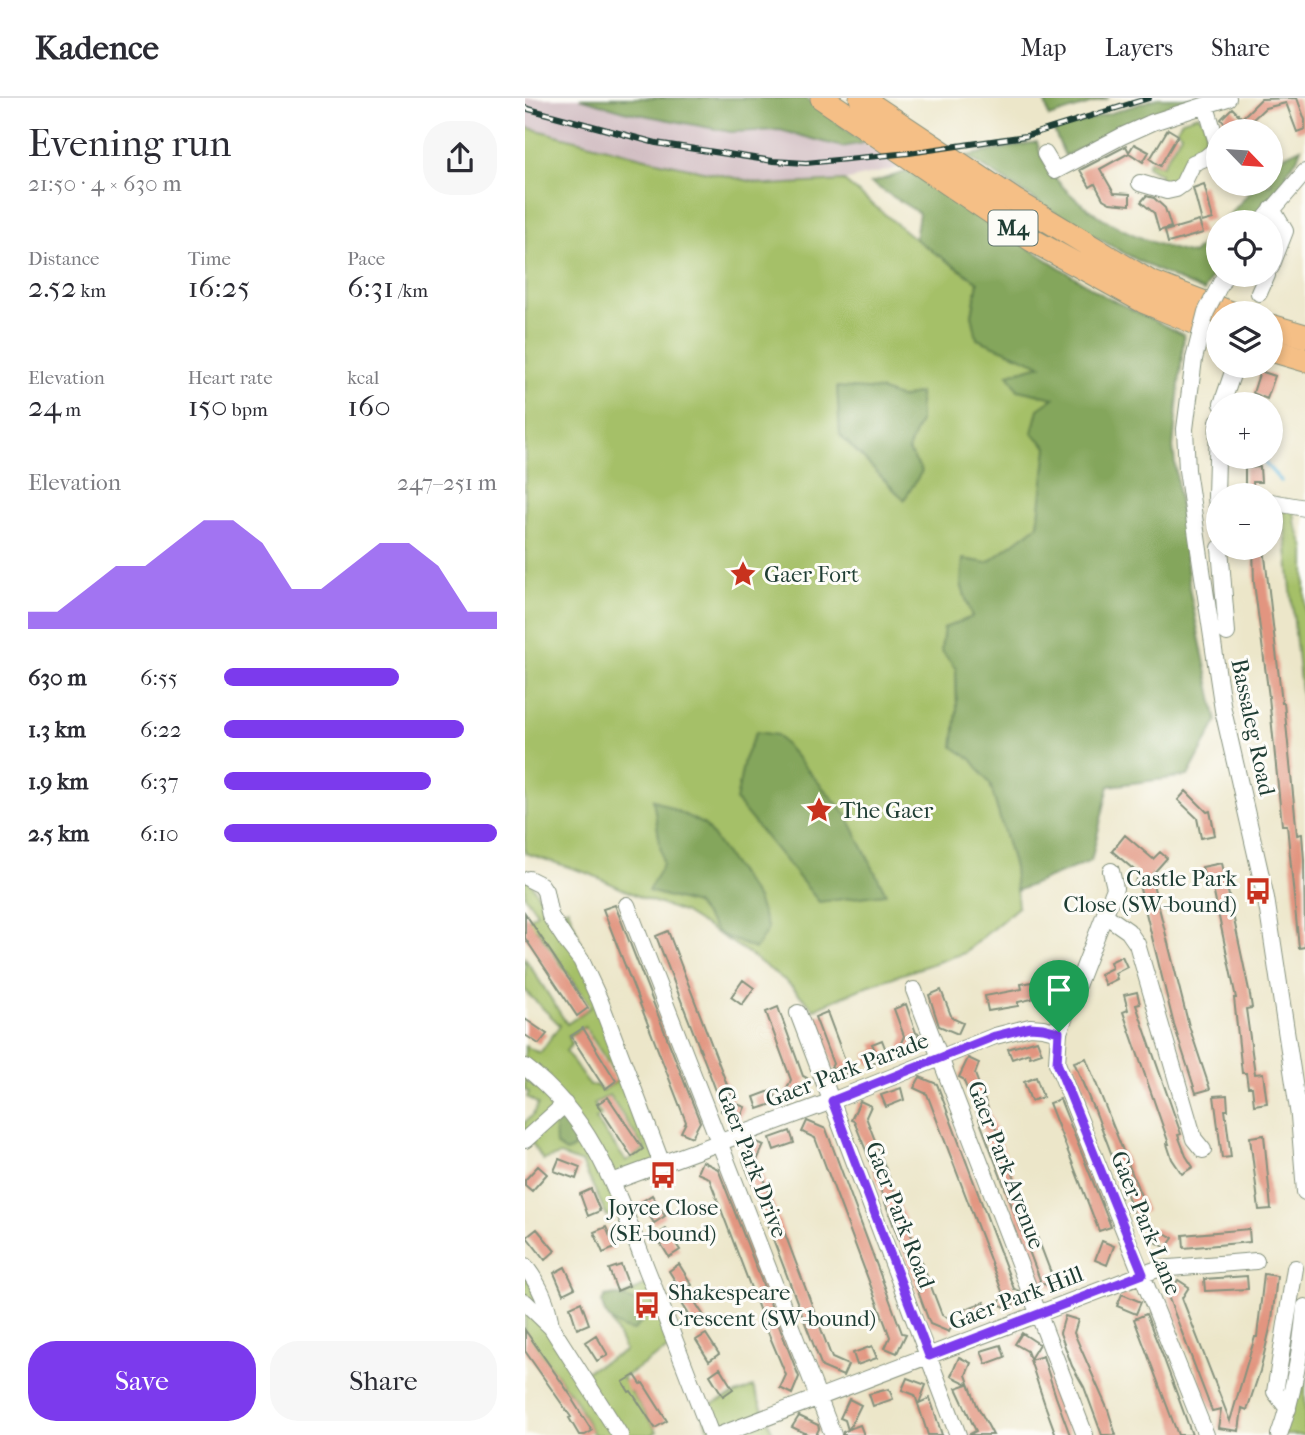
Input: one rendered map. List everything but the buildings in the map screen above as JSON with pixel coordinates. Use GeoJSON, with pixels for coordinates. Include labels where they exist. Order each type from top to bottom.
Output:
{"type":"FeatureCollection","features":[{"type":"Feature","properties":{"kind":"highway","name":"M4"},"geometry":{"type":"LineString","coordinates":[[823,98],[1032,240],[1143,301],[1206,327]]}},
{"type":"Feature","properties":{"kind":"highway","name":"M4"},"geometry":{"type":"LineString","coordinates":[[862,98],[1014,201],[1150,282],[1206,303]]}},
{"type":"Feature","properties":{"kind":"highway","name":"M4"},"geometry":{"type":"LineString","coordinates":[[868,98],[914,132]]}},
{"type":"Feature","properties":{"kind":"highway"},"geometry":{"type":"LineString","coordinates":[[1283,330],[1305,336]]}},
{"type":"Feature","properties":{"kind":"highway"},"geometry":{"type":"LineString","coordinates":[[1283,354],[1305,360]]}},
{"type":"Feature","properties":{"kind":"street"},"geometry":{"type":"LineString","coordinates":[[1045,154],[1055,172],[1153,122],[1228,98]]}},
{"type":"Feature","properties":{"kind":"street"},"geometry":{"type":"LineString","coordinates":[[1140,183],[1167,191],[1176,189],[1183,184],[1193,163],[1215,150],[1217,143],[1206,106]]}},
{"type":"Feature","properties":{"kind":"street"},"geometry":{"type":"LineString","coordinates":[[1272,210],[1305,172]]}},
{"type":"Feature","properties":{"kind":"street","name":"Bassaleg Road"},"geometry":{"type":"LineString","coordinates":[[1219,287],[1206,312],[1194,359],[1185,429],[1191,498],[1223,710],[1266,898],[1297,1103],[1305,1192]]}},
{"type":"Feature","properties":{"kind":"street"},"geometry":{"type":"LineString","coordinates":[[1259,293],[1262,287]]}},
{"type":"Feature","properties":{"kind":"street"},"geometry":{"type":"LineString","coordinates":[[1191,498],[1206,497]]}},
{"type":"Feature","properties":{"kind":"street"},"geometry":{"type":"LineString","coordinates":[[1283,504],[1305,508]]}},
{"type":"Feature","properties":{"kind":"street","name":"Bassaleg Road"},"geometry":{"type":"LineString","coordinates":[[1221,560],[1227,633]]}},
{"type":"Feature","properties":{"kind":"street"},"geometry":{"type":"LineString","coordinates":[[1061,1029],[1115,888],[1111,871]]}},
{"type":"Feature","properties":{"kind":"street"},"geometry":{"type":"LineString","coordinates":[[529,879],[541,885],[545,891],[550,916],[566,942],[582,960],[600,1000],[662,1164]]}},
{"type":"Feature","properties":{"kind":"street","name":"Gaer Park Drive"},"geometry":{"type":"LineString","coordinates":[[627,905],[834,1435]]}},
{"type":"Feature","properties":{"kind":"street"},"geometry":{"type":"LineString","coordinates":[[1105,915],[1128,931],[1137,944],[1194,1139],[1203,1150]]}},
{"type":"Feature","properties":{"kind":"street","name":"Gaer Park Avenue"},"geometry":{"type":"LineString","coordinates":[[914,990],[1085,1435]]}},
{"type":"Feature","properties":{"kind":"street","name":"Gaer Park Road"},"geometry":{"type":"LineString","coordinates":[[798,1013],[958,1435]]}},
{"type":"Feature","properties":{"kind":"street","name":"Gaer Park Parade"},"geometry":{"type":"LineString","coordinates":[[612,1182],[832,1101],[1013,1030],[1061,1029]]}},
{"type":"Feature","properties":{"kind":"street","name":"Gaer Park Lane"},"geometry":{"type":"LineString","coordinates":[[1061,1029],[1057,1063],[1206,1435]]}},
{"type":"Feature","properties":{"kind":"street"},"geometry":{"type":"LineString","coordinates":[[525,1067],[578,1119],[612,1182],[711,1435]]}},
{"type":"Feature","properties":{"kind":"street"},"geometry":{"type":"LineString","coordinates":[[525,1140],[565,1104]]}},
{"type":"Feature","properties":{"kind":"street","name":"Gaer Park Hill"},"geometry":{"type":"LineString","coordinates":[[720,1435],[1038,1312],[1158,1269],[1256,1261]]}},
{"type":"Feature","properties":{"kind":"street"},"geometry":{"type":"LineString","coordinates":[[525,1266],[544,1294],[551,1327]]}},
{"type":"Feature","properties":{"kind":"street"},"geometry":{"type":"LineString","coordinates":[[1288,1409],[1275,1392],[1295,1268]]}},
{"type":"Feature","properties":{"kind":"street"},"geometry":{"type":"LineString","coordinates":[[525,1302],[551,1327],[620,1435]]}},
{"type":"Feature","properties":{"kind":"street"},"geometry":{"type":"LineString","coordinates":[[1279,1435],[1301,1353],[1305,1307]]}},
{"type":"Feature","properties":{"kind":"shaded area"},"geometry":{"type":"Polygon","coordinates":[[[525,98],[580,98],[628,112],[731,132],[780,130],[842,147],[864,143],[901,167],[844,181],[768,185],[661,162],[525,127],[525,98]]]}},
{"type":"Feature","properties":{"kind":"green space"},"geometry":{"type":"Polygon","coordinates":[[[580,98],[806,98],[864,143],[842,147],[780,130],[731,132],[628,112],[580,98]]]}},
{"type":"Feature","properties":{"kind":"green space"},"geometry":{"type":"Polygon","coordinates":[[[1044,98],[1109,98],[1049,117],[1044,98]]]}},
{"type":"Feature","properties":{"kind":"green space"},"geometry":{"type":"Polygon","coordinates":[[[1158,98],[1202,98],[1141,119],[1065,156],[1054,131],[1158,98]]]}},
{"type":"Feature","properties":{"kind":"green space"},"geometry":{"type":"Polygon","coordinates":[[[1198,115],[1206,132],[1199,152],[1171,187],[1157,183],[1160,174],[1147,166],[1149,161],[1162,166],[1181,134],[1177,129],[1182,120],[1198,115]]]}},
{"type":"Feature","properties":{"kind":"green space","name":"Gaer Fort"},"geometry":{"type":"Polygon","coordinates":[[[525,127],[661,162],[768,185],[844,181],[915,239],[978,282],[972,315],[1042,365],[1008,374],[1055,398],[1038,525],[961,584],[972,617],[956,668],[954,746],[971,759],[990,783],[1014,867],[1018,907],[964,953],[867,986],[814,1009],[787,982],[745,951],[683,912],[640,897],[590,874],[525,853],[525,127]]]}},
{"type":"Feature","properties":{"kind":"green space"},"geometry":{"type":"Polygon","coordinates":[[[1037,142],[1045,163],[1059,183],[1099,216],[1147,240],[1193,254],[1206,240],[1204,291],[1112,247],[967,156],[1037,142]]]}},
{"type":"Feature","properties":{"kind":"green space"},"geometry":{"type":"Polygon","coordinates":[[[1301,148],[1283,183],[1283,156],[1301,148]]]}},
{"type":"Feature","properties":{"kind":"green space"},"geometry":{"type":"Polygon","coordinates":[[[908,171],[1106,297],[1184,335],[1173,447],[1190,593],[1217,721],[1188,776],[1109,786],[1091,861],[1016,891],[1014,867],[990,784],[971,759],[953,747],[957,710],[956,669],[941,650],[944,628],[972,617],[961,584],[963,559],[987,563],[1038,525],[1047,447],[1032,433],[1038,409],[1054,398],[1018,390],[1008,374],[1041,365],[977,339],[972,315],[978,282],[915,239],[919,213],[871,183],[908,171]]]}},
{"type":"Feature","properties":{"kind":"green space"},"geometry":{"type":"Polygon","coordinates":[[[1246,196],[1272,196],[1261,210],[1234,210],[1246,196]]]}},
{"type":"Feature","properties":{"kind":"green space"},"geometry":{"type":"Polygon","coordinates":[[[837,387],[880,390],[901,398],[919,393],[920,421],[908,450],[922,471],[904,500],[840,435],[837,387]]]}},
{"type":"Feature","properties":{"kind":"green space"},"geometry":{"type":"Polygon","coordinates":[[[1283,504],[1294,506],[1295,522],[1305,548],[1305,723],[1298,668],[1283,504]]]}},
{"type":"Feature","properties":{"kind":"green space"},"geometry":{"type":"Polygon","coordinates":[[[756,732],[777,735],[846,814],[886,894],[819,902],[736,801],[744,759],[756,732]]]}},
{"type":"Feature","properties":{"kind":"green space"},"geometry":{"type":"Polygon","coordinates":[[[653,799],[705,825],[757,899],[768,929],[755,949],[719,934],[695,904],[648,891],[663,864],[653,799]]]}},
{"type":"Feature","properties":{"kind":"green space"},"geometry":{"type":"Polygon","coordinates":[[[525,873],[550,915],[568,908],[662,1164],[612,1182],[624,1211],[607,1216],[582,1163],[560,1155],[543,1160],[529,1138],[525,1140],[525,1122],[533,1115],[538,1104],[527,1097],[529,1092],[525,1090],[525,1046],[540,1053],[560,1025],[525,991],[525,958],[567,1024],[591,1007],[537,929],[534,930],[525,921],[537,913],[525,896],[525,873]],[[585,1027],[568,1036],[572,1044],[566,1051],[590,1086],[596,1085],[602,1091],[619,1080],[585,1027]],[[609,1095],[594,1104],[601,1115],[595,1119],[626,1161],[645,1149],[609,1095]]]}},
{"type":"Feature","properties":{"kind":"green space"},"geometry":{"type":"Polygon","coordinates":[[[563,1120],[571,1123],[575,1130],[574,1148],[566,1152],[556,1145],[555,1126],[563,1120]]]}},
{"type":"Feature","properties":{"kind":"green space"},"geometry":{"type":"Polygon","coordinates":[[[525,1266],[581,1374],[625,1351],[604,1306],[652,1282],[676,1344],[622,1378],[657,1431],[652,1435],[594,1435],[574,1398],[525,1332],[525,1266]]]}},
{"type":"Feature","properties":{"kind":"green space"},"geometry":{"type":"Polygon","coordinates":[[[616,1295],[639,1303],[643,1311],[643,1320],[633,1331],[617,1325],[605,1313],[602,1302],[605,1297],[616,1295]]]}},
{"type":"Feature","properties":{"kind":"green space"},"geometry":{"type":"Polygon","coordinates":[[[1305,1307],[1305,1435],[1279,1435],[1305,1307]]]}},
{"type":"Feature","properties":{"kind":"green space"},"geometry":{"type":"Polygon","coordinates":[[[753,1387],[774,1435],[711,1435],[701,1408],[753,1387]]]}},
{"type":"Feature","properties":{"kind":"waterway"},"geometry":{"type":"LineString","coordinates":[[1270,469],[1281,481]]}},
{"type":"Feature","properties":{"kind":"railway"},"geometry":{"type":"LineString","coordinates":[[525,108],[656,143],[773,161],[806,163],[909,153],[1026,136],[1149,98]]}},
{"type":"Feature","properties":{"kind":"place","name":"Gaer Fort"},"geometry":{"type":"Point","coordinates":[743,574]}},
{"type":"Feature","properties":{"kind":"place","name":"The Gaer"},"geometry":{"type":"Point","coordinates":[819,810]}},
{"type":"Feature","properties":{"kind":"place","name":"Castle Park Close (SW-bound)"},"geometry":{"type":"Point","coordinates":[1258,891]}},
{"type":"Feature","properties":{"kind":"place","name":"Joyce Close (SE-bound)"},"geometry":{"type":"Point","coordinates":[663,1175]}},
{"type":"Feature","properties":{"kind":"place","name":"Shakespeare Crescent (SW-bound)"},"geometry":{"type":"Point","coordinates":[647,1305]}},
{"type":"Feature","properties":{"kind":"route"},"geometry":{"type":"LineString","coordinates":[[1030,1027],[1059,1032],[1057,1063],[1143,1274],[929,1356],[832,1101],[1013,1030],[1030,1027]]}}]}
